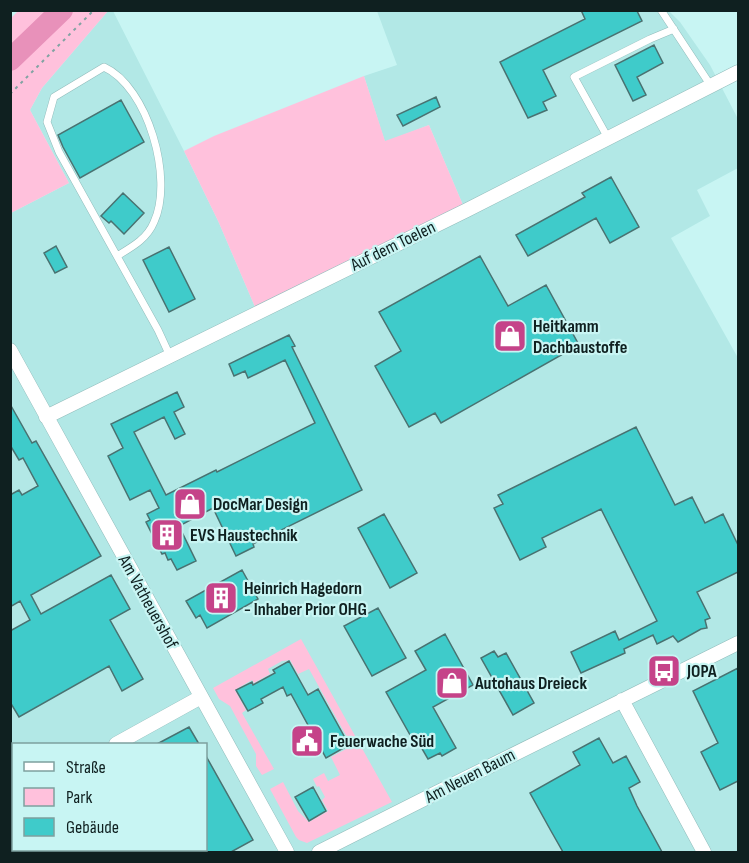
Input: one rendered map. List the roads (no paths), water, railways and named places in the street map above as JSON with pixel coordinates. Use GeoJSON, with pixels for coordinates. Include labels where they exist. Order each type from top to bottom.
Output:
{"type":"FeatureCollection","features":[{"type":"Feature","properties":{"kind":"street","name":"Auf dem Toelen"},"geometry":{"type":"LineString","coordinates":[[46,417],[467,210],[738,72]]}},
{"type":"Feature","properties":{"kind":"street","name":"Am Vatheuershof"},"geometry":{"type":"LineString","coordinates":[[10,350],[287,852]]}},
{"type":"Feature","properties":{"kind":"street","name":"Am Neuen Baum"},"geometry":{"type":"LineString","coordinates":[[319,852],[738,643]]}},
{"type":"Feature","properties":{"kind":"street"},"geometry":{"type":"LineString","coordinates":[[118,743],[201,697]]}},
{"type":"Feature","properties":{"kind":"street"},"geometry":{"type":"LineString","coordinates":[[622,700],[704,852]]}},
{"type":"Feature","properties":{"kind":"lane"},"geometry":{"type":"LineString","coordinates":[[661,10],[711,86]]}},
{"type":"Feature","properties":{"kind":"lane"},"geometry":{"type":"LineString","coordinates":[[608,139],[574,77],[674,29]]}},
{"type":"Feature","properties":{"kind":"lane"},"geometry":{"type":"LineString","coordinates":[[117,256],[142,241],[154,223],[161,196],[157,148],[146,114],[132,92],[114,71],[104,67],[54,97],[47,122],[59,152],[158,330],[170,356]]}},
{"type":"Feature","properties":{"kind":"waterway"},"geometry":{"type":"LineString","coordinates":[[10,60],[62,10]]}},
{"type":"Feature","properties":{"kind":"place","name":"Heitkamm Dachbaustoffe"},"geometry":{"type":"Point","coordinates":[510,336]}},
{"type":"Feature","properties":{"kind":"place","name":"DocMar Design"},"geometry":{"type":"Point","coordinates":[190,504]}},
{"type":"Feature","properties":{"kind":"place","name":"EVS Haustechnik"},"geometry":{"type":"Point","coordinates":[167,535]}},
{"type":"Feature","properties":{"kind":"place","name":"Heinrich Hagedorn - Inhaber Prior OHG"},"geometry":{"type":"Point","coordinates":[221,598]}},
{"type":"Feature","properties":{"kind":"place","name":"JOPA"},"geometry":{"type":"Point","coordinates":[664,671]}},
{"type":"Feature","properties":{"kind":"place","name":"Autohaus Dreieck"},"geometry":{"type":"Point","coordinates":[452,683]}},
{"type":"Feature","properties":{"kind":"place","name":"Feuerwache Süd"},"geometry":{"type":"Point","coordinates":[307,741]}}]}
